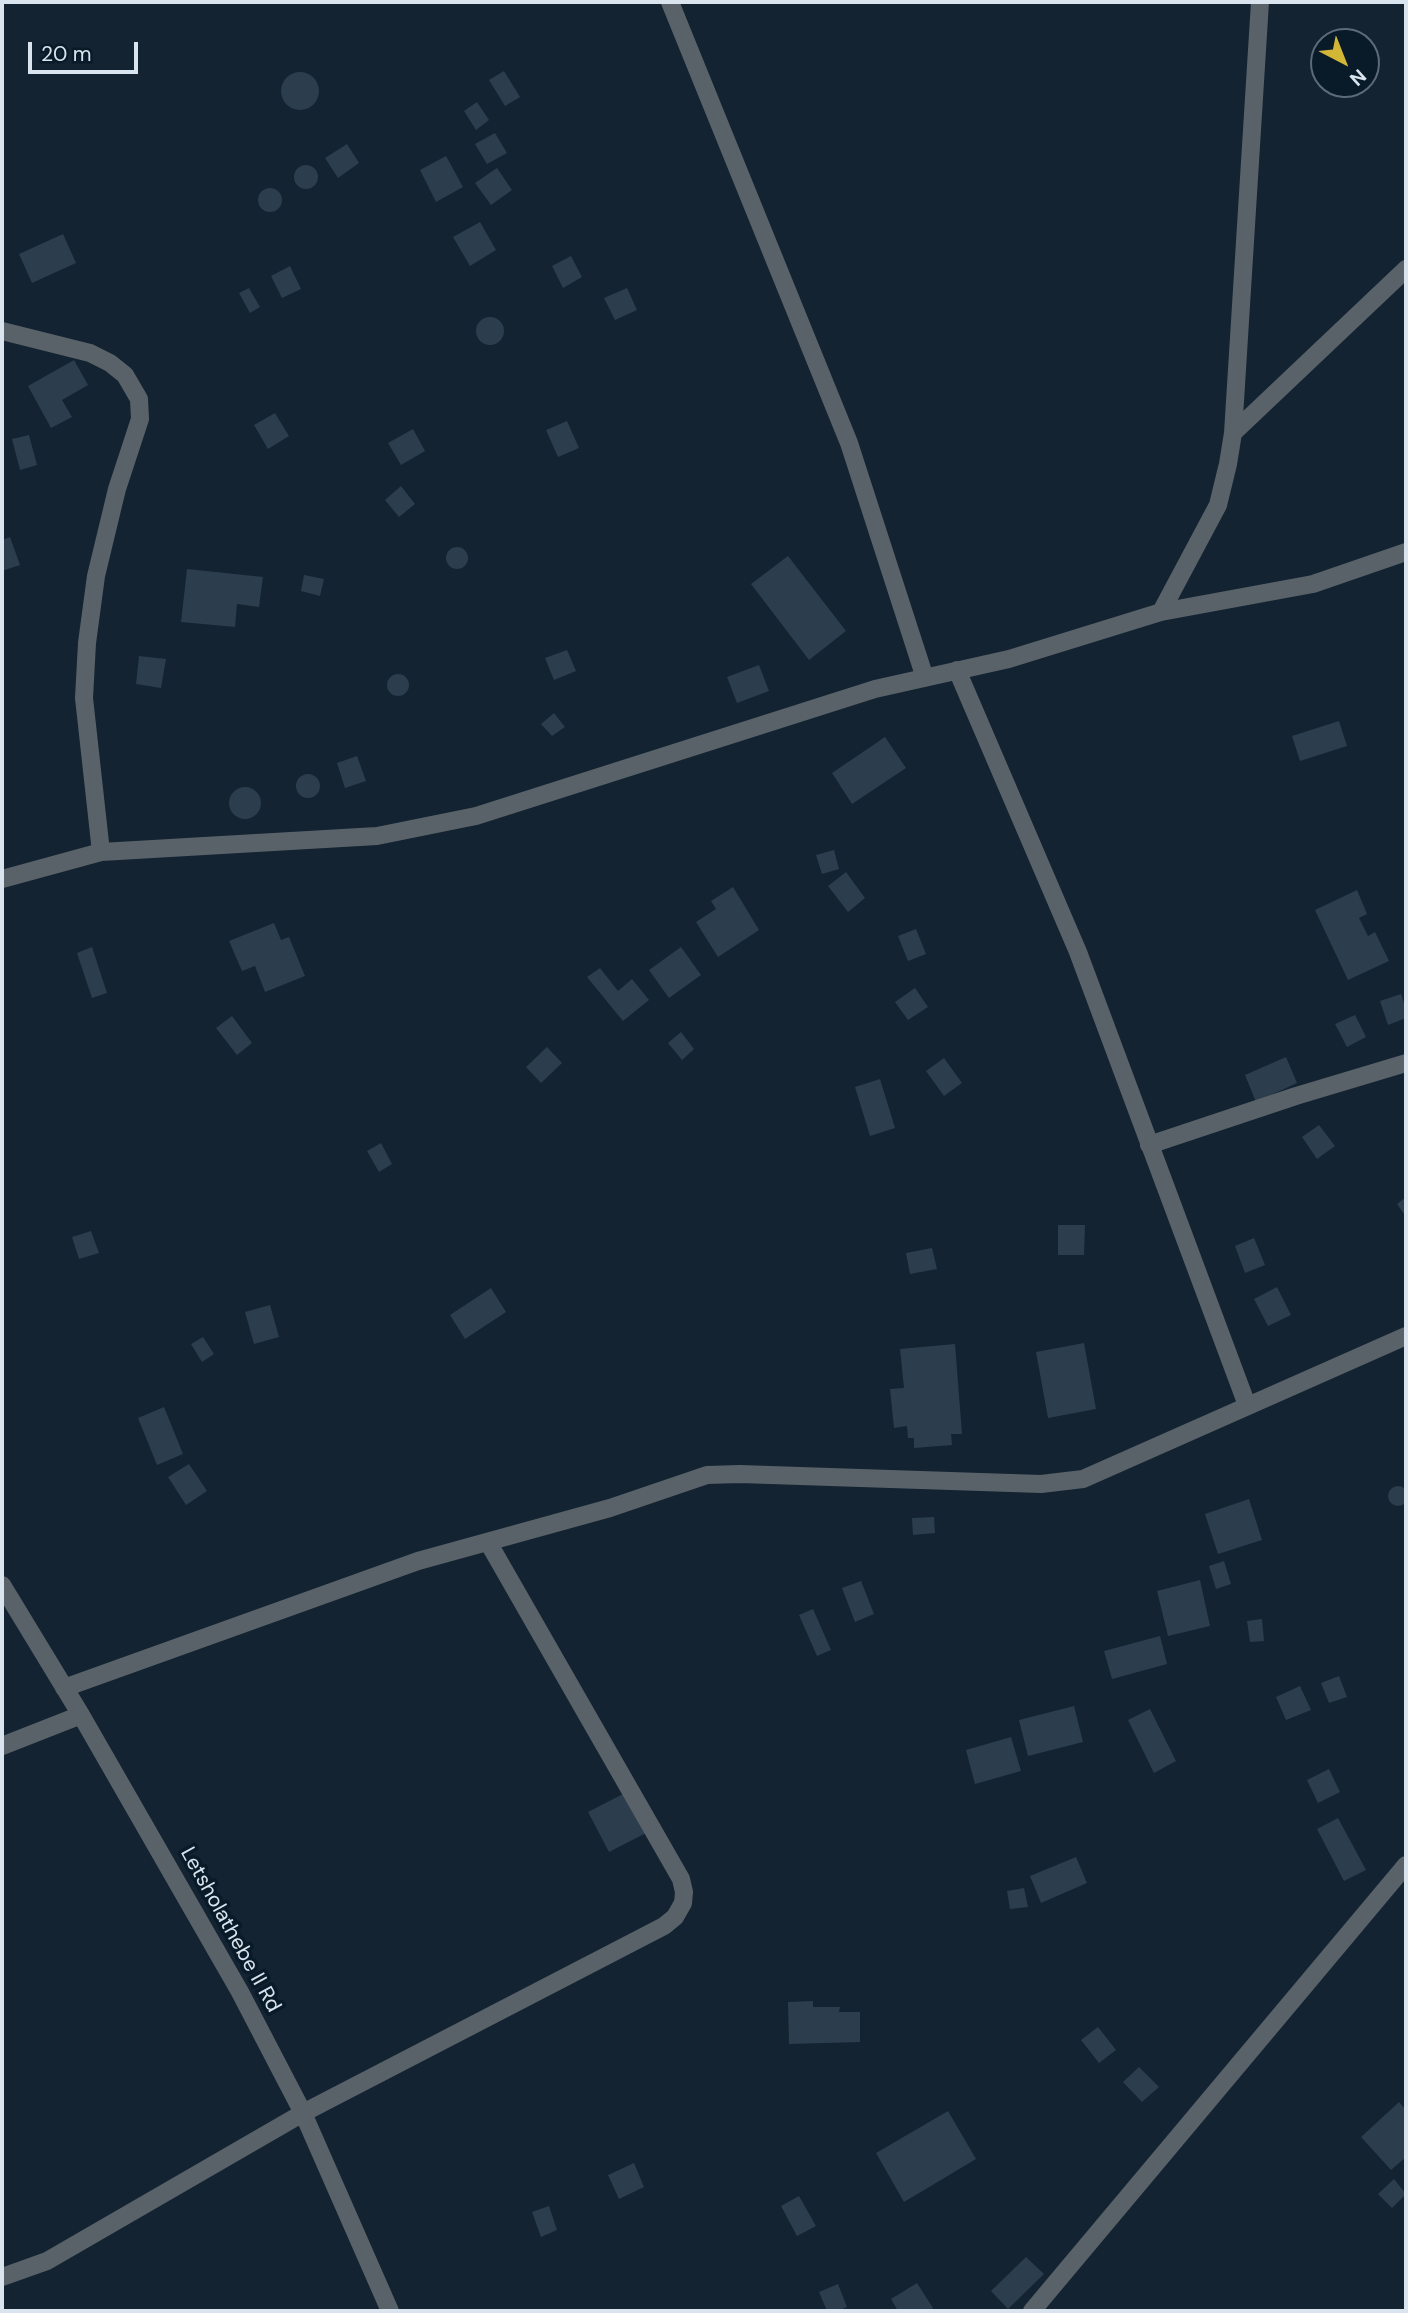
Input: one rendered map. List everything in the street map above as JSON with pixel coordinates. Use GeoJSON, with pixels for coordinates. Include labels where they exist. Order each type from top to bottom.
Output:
{"type":"FeatureCollection","features":[{"type":"Feature","properties":{"kind":"street"},"geometry":{"type":"LineString","coordinates":[[670,2],[849,443],[925,678]]}},
{"type":"Feature","properties":{"kind":"street"},"geometry":{"type":"LineString","coordinates":[[1161,612],[1219,505],[1233,432],[1260,2]]}},
{"type":"Feature","properties":{"kind":"street"},"geometry":{"type":"LineString","coordinates":[[1233,432],[1406,269]]}},
{"type":"Feature","properties":{"kind":"street"},"geometry":{"type":"LineString","coordinates":[[2,331],[90,353],[110,363],[125,375],[139,399],[140,419],[117,489],[96,576],[87,643],[84,698],[101,852]]}},
{"type":"Feature","properties":{"kind":"street"},"geometry":{"type":"LineString","coordinates":[[2,878],[101,852],[377,836],[426,827],[487,812],[874,690],[1009,659],[1161,612],[1313,584],[1406,552]]}},
{"type":"Feature","properties":{"kind":"street"},"geometry":{"type":"LineString","coordinates":[[957,670],[1078,951],[1247,1405]]}},
{"type":"Feature","properties":{"kind":"street"},"geometry":{"type":"LineString","coordinates":[[1149,1145],[1406,1063]]}},
{"type":"Feature","properties":{"kind":"street"},"geometry":{"type":"LineString","coordinates":[[64,1688],[418,1562],[610,1508],[708,1475],[1041,1484],[1083,1479],[1406,1336]]}},
{"type":"Feature","properties":{"kind":"street"},"geometry":{"type":"LineString","coordinates":[[2,2277],[47,2261],[303,2113],[664,1926],[675,1917],[683,1903],[681,1879],[488,1542]]}},
{"type":"Feature","properties":{"kind":"street","name":"Letsholathebe II Rd"},"geometry":{"type":"LineString","coordinates":[[2,1585],[81,1715],[240,1992],[303,2113],[390,2311]]}},
{"type":"Feature","properties":{"kind":"street"},"geometry":{"type":"LineString","coordinates":[[2,1746],[81,1715]]}},
{"type":"Feature","properties":{"kind":"street"},"geometry":{"type":"LineString","coordinates":[[1032,2311],[1406,1865]]}},
{"type":"Feature","properties":{"kind":"building"},"geometry":{"type":"Polygon","coordinates":[[[504,71],[520,97],[505,106],[489,80],[504,71]]]}},
{"type":"Feature","properties":{"kind":"building"},"geometry":{"type":"Polygon","coordinates":[[[300,72],[314,77],[319,91],[314,105],[300,110],[286,105],[281,91],[286,77],[300,72]]]}},
{"type":"Feature","properties":{"kind":"building"},"geometry":{"type":"Polygon","coordinates":[[[477,102],[489,120],[476,130],[464,111],[477,102]]]}},
{"type":"Feature","properties":{"kind":"building"},"geometry":{"type":"Polygon","coordinates":[[[495,133],[507,153],[487,164],[475,144],[495,133]]]}},
{"type":"Feature","properties":{"kind":"building"},"geometry":{"type":"Polygon","coordinates":[[[347,144],[359,163],[338,178],[325,158],[347,144]]]}},
{"type":"Feature","properties":{"kind":"building"},"geometry":{"type":"Polygon","coordinates":[[[446,156],[463,187],[436,202],[420,170],[446,156]]]}},
{"type":"Feature","properties":{"kind":"building"},"geometry":{"type":"Polygon","coordinates":[[[306,165],[317,172],[318,177],[311,188],[306,189],[295,182],[294,177],[301,166],[306,165]]]}},
{"type":"Feature","properties":{"kind":"building"},"geometry":{"type":"Polygon","coordinates":[[[497,168],[512,190],[491,205],[475,183],[497,168]]]}},
{"type":"Feature","properties":{"kind":"building"},"geometry":{"type":"Polygon","coordinates":[[[270,188],[281,195],[282,200],[275,211],[270,212],[259,205],[258,200],[265,189],[270,188]]]}},
{"type":"Feature","properties":{"kind":"building"},"geometry":{"type":"Polygon","coordinates":[[[480,222],[496,250],[470,266],[453,237],[480,222]]]}},
{"type":"Feature","properties":{"kind":"building"},"geometry":{"type":"Polygon","coordinates":[[[63,234],[76,263],[32,283],[19,254],[63,234]]]}},
{"type":"Feature","properties":{"kind":"building"},"geometry":{"type":"Polygon","coordinates":[[[571,256],[582,277],[563,288],[552,266],[571,256]]]}},
{"type":"Feature","properties":{"kind":"building"},"geometry":{"type":"Polygon","coordinates":[[[290,266],[301,289],[282,298],[271,276],[290,266]]]}},
{"type":"Feature","properties":{"kind":"building"},"geometry":{"type":"Polygon","coordinates":[[[249,288],[260,307],[250,313],[239,293],[249,288]]]}},
{"type":"Feature","properties":{"kind":"building"},"geometry":{"type":"Polygon","coordinates":[[[627,288],[637,310],[615,320],[604,298],[627,288]]]}},
{"type":"Feature","properties":{"kind":"building"},"geometry":{"type":"Polygon","coordinates":[[[490,317],[500,321],[504,331],[500,341],[490,345],[480,341],[476,331],[480,321],[490,317]]]}},
{"type":"Feature","properties":{"kind":"building"},"geometry":{"type":"Polygon","coordinates":[[[74,360],[88,385],[62,400],[72,417],[51,428],[28,386],[74,360]]]}},
{"type":"Feature","properties":{"kind":"building"},"geometry":{"type":"Polygon","coordinates":[[[275,413],[289,436],[268,449],[254,425],[275,413]]]}},
{"type":"Feature","properties":{"kind":"building"},"geometry":{"type":"Polygon","coordinates":[[[567,421],[579,448],[558,457],[546,430],[567,421]]]}},
{"type":"Feature","properties":{"kind":"building"},"geometry":{"type":"Polygon","coordinates":[[[413,429],[425,451],[401,465],[388,443],[413,429]]]}},
{"type":"Feature","properties":{"kind":"building"},"geometry":{"type":"Polygon","coordinates":[[[29,435],[37,465],[20,470],[12,439],[29,435]]]}},
{"type":"Feature","properties":{"kind":"building"},"geometry":{"type":"Polygon","coordinates":[[[401,486],[415,504],[399,517],[385,500],[401,486]]]}},
{"type":"Feature","properties":{"kind":"building"},"geometry":{"type":"Polygon","coordinates":[[[10,537],[20,565],[2,571],[2,540],[10,537]]]}},
{"type":"Feature","properties":{"kind":"building"},"geometry":{"type":"Polygon","coordinates":[[[457,547],[465,550],[468,558],[465,566],[457,569],[449,566],[446,558],[449,550],[457,547]]]}},
{"type":"Feature","properties":{"kind":"building"},"geometry":{"type":"Polygon","coordinates":[[[788,556],[846,631],[809,660],[751,584],[788,556]]]}},
{"type":"Feature","properties":{"kind":"building"},"geometry":{"type":"Polygon","coordinates":[[[187,569],[263,577],[259,607],[237,604],[235,627],[181,622],[187,569]]]}},
{"type":"Feature","properties":{"kind":"building"},"geometry":{"type":"Polygon","coordinates":[[[304,575],[324,579],[320,596],[301,591],[304,575]]]}},
{"type":"Feature","properties":{"kind":"building"},"geometry":{"type":"Polygon","coordinates":[[[567,650],[576,671],[554,680],[545,658],[567,650]]]}},
{"type":"Feature","properties":{"kind":"building"},"geometry":{"type":"Polygon","coordinates":[[[139,656],[166,659],[161,688],[136,684],[139,656]]]}},
{"type":"Feature","properties":{"kind":"building"},"geometry":{"type":"Polygon","coordinates":[[[759,665],[769,691],[737,703],[727,677],[759,665]]]}},
{"type":"Feature","properties":{"kind":"building"},"geometry":{"type":"Polygon","coordinates":[[[398,674],[406,677],[409,685],[406,693],[398,696],[390,693],[387,685],[390,677],[398,674]]]}},
{"type":"Feature","properties":{"kind":"building"},"geometry":{"type":"Polygon","coordinates":[[[554,713],[565,727],[552,736],[541,724],[554,713]]]}},
{"type":"Feature","properties":{"kind":"building"},"geometry":{"type":"Polygon","coordinates":[[[1339,721],[1347,746],[1300,761],[1292,736],[1339,721]]]}},
{"type":"Feature","properties":{"kind":"building"},"geometry":{"type":"Polygon","coordinates":[[[885,737],[906,768],[852,804],[832,773],[885,737]]]}},
{"type":"Feature","properties":{"kind":"building"},"geometry":{"type":"Polygon","coordinates":[[[357,756],[366,781],[345,788],[337,763],[357,756]]]}},
{"type":"Feature","properties":{"kind":"building"},"geometry":{"type":"Polygon","coordinates":[[[308,774],[319,781],[320,786],[313,797],[308,798],[297,791],[296,786],[303,775],[308,774]]]}},
{"type":"Feature","properties":{"kind":"building"},"geometry":{"type":"Polygon","coordinates":[[[245,787],[256,792],[261,803],[256,814],[245,819],[234,814],[229,803],[234,792],[245,787]]]}},
{"type":"Feature","properties":{"kind":"building"},"geometry":{"type":"Polygon","coordinates":[[[834,850],[839,869],[822,874],[816,855],[834,850]]]}},
{"type":"Feature","properties":{"kind":"building"},"geometry":{"type":"Polygon","coordinates":[[[846,872],[865,898],[848,912],[828,886],[846,872]]]}},
{"type":"Feature","properties":{"kind":"building"},"geometry":{"type":"Polygon","coordinates":[[[733,887],[759,930],[718,957],[696,922],[716,909],[711,901],[733,887]]]}},
{"type":"Feature","properties":{"kind":"building"},"geometry":{"type":"Polygon","coordinates":[[[1357,890],[1367,914],[1359,918],[1368,936],[1375,932],[1389,961],[1348,980],[1315,910],[1357,890]]]}},
{"type":"Feature","properties":{"kind":"building"},"geometry":{"type":"Polygon","coordinates":[[[274,923],[281,940],[289,937],[305,976],[265,992],[255,966],[242,971],[229,941],[274,923]]]}},
{"type":"Feature","properties":{"kind":"building"},"geometry":{"type":"Polygon","coordinates":[[[916,929],[926,954],[908,961],[898,936],[916,929]]]}},
{"type":"Feature","properties":{"kind":"building"},"geometry":{"type":"Polygon","coordinates":[[[92,947],[107,993],[92,998],[77,953],[92,947]]]}},
{"type":"Feature","properties":{"kind":"building"},"geometry":{"type":"Polygon","coordinates":[[[681,947],[701,975],[669,998],[649,970],[681,947]]]}},
{"type":"Feature","properties":{"kind":"building"},"geometry":{"type":"Polygon","coordinates":[[[600,968],[618,991],[632,979],[649,1000],[623,1021],[587,977],[600,968]]]}},
{"type":"Feature","properties":{"kind":"building"},"geometry":{"type":"Polygon","coordinates":[[[915,988],[928,1007],[908,1020],[895,1002],[915,988]]]}},
{"type":"Feature","properties":{"kind":"building"},"geometry":{"type":"Polygon","coordinates":[[[1401,994],[1406,1018],[1388,1025],[1380,1001],[1401,994]]]}},
{"type":"Feature","properties":{"kind":"building"},"geometry":{"type":"Polygon","coordinates":[[[1355,1015],[1366,1037],[1347,1047],[1335,1024],[1355,1015]]]}},
{"type":"Feature","properties":{"kind":"building"},"geometry":{"type":"Polygon","coordinates":[[[232,1016],[252,1043],[237,1055],[216,1028],[232,1016]]]}},
{"type":"Feature","properties":{"kind":"building"},"geometry":{"type":"Polygon","coordinates":[[[681,1032],[694,1049],[682,1060],[668,1043],[681,1032]]]}},
{"type":"Feature","properties":{"kind":"building"},"geometry":{"type":"Polygon","coordinates":[[[547,1047],[562,1063],[541,1083],[526,1067],[547,1047]]]}},
{"type":"Feature","properties":{"kind":"building"},"geometry":{"type":"Polygon","coordinates":[[[1286,1057],[1297,1083],[1256,1102],[1245,1075],[1286,1057]]]}},
{"type":"Feature","properties":{"kind":"building"},"geometry":{"type":"Polygon","coordinates":[[[944,1058],[962,1083],[944,1096],[926,1071],[944,1058]]]}},
{"type":"Feature","properties":{"kind":"building"},"geometry":{"type":"Polygon","coordinates":[[[880,1079],[895,1128],[870,1136],[855,1087],[880,1079]]]}},
{"type":"Feature","properties":{"kind":"building"},"geometry":{"type":"Polygon","coordinates":[[[1319,1125],[1335,1146],[1317,1159],[1302,1137],[1319,1125]]]}},
{"type":"Feature","properties":{"kind":"building"},"geometry":{"type":"Polygon","coordinates":[[[381,1143],[392,1164],[379,1172],[367,1151],[381,1143]]]}},
{"type":"Feature","properties":{"kind":"building"},"geometry":{"type":"Polygon","coordinates":[[[1406,1197],[1406,1217],[1397,1204],[1406,1197]]]}},
{"type":"Feature","properties":{"kind":"building"},"geometry":{"type":"Polygon","coordinates":[[[1058,1225],[1085,1225],[1084,1255],[1058,1255],[1058,1225]]]}},
{"type":"Feature","properties":{"kind":"building"},"geometry":{"type":"Polygon","coordinates":[[[91,1231],[99,1253],[79,1259],[72,1237],[91,1231]]]}},
{"type":"Feature","properties":{"kind":"building"},"geometry":{"type":"Polygon","coordinates":[[[1254,1238],[1265,1265],[1245,1273],[1235,1246],[1254,1238]]]}},
{"type":"Feature","properties":{"kind":"building"},"geometry":{"type":"Polygon","coordinates":[[[932,1248],[937,1269],[910,1274],[906,1253],[932,1248]]]}},
{"type":"Feature","properties":{"kind":"building"},"geometry":{"type":"Polygon","coordinates":[[[1277,1287],[1291,1315],[1268,1326],[1254,1299],[1277,1287]]]}},
{"type":"Feature","properties":{"kind":"building"},"geometry":{"type":"Polygon","coordinates":[[[491,1288],[506,1312],[465,1339],[450,1315],[491,1288]]]}},
{"type":"Feature","properties":{"kind":"building"},"geometry":{"type":"Polygon","coordinates":[[[270,1305],[279,1337],[254,1344],[245,1312],[270,1305]]]}},
{"type":"Feature","properties":{"kind":"building"},"geometry":{"type":"Polygon","coordinates":[[[203,1337],[214,1354],[202,1362],[191,1344],[203,1337]]]}},
{"type":"Feature","properties":{"kind":"building"},"geometry":{"type":"Polygon","coordinates":[[[1084,1343],[1096,1409],[1048,1418],[1036,1352],[1084,1343]]]}},
{"type":"Feature","properties":{"kind":"building"},"geometry":{"type":"Polygon","coordinates":[[[955,1344],[962,1434],[951,1434],[952,1445],[914,1448],[914,1438],[908,1438],[907,1426],[894,1428],[890,1389],[904,1388],[900,1349],[955,1344]]]}},
{"type":"Feature","properties":{"kind":"building"},"geometry":{"type":"Polygon","coordinates":[[[164,1407],[183,1454],[157,1465],[138,1418],[164,1407]]]}},
{"type":"Feature","properties":{"kind":"building"},"geometry":{"type":"Polygon","coordinates":[[[189,1464],[207,1491],[186,1505],[168,1477],[189,1464]]]}},
{"type":"Feature","properties":{"kind":"building"},"geometry":{"type":"Polygon","coordinates":[[[1394,1486],[1402,1486],[1408,1496],[1402,1506],[1394,1506],[1388,1500],[1388,1492],[1394,1486]]]}},
{"type":"Feature","properties":{"kind":"building"},"geometry":{"type":"Polygon","coordinates":[[[1249,1499],[1262,1540],[1218,1554],[1205,1514],[1249,1499]]]}},
{"type":"Feature","properties":{"kind":"building"},"geometry":{"type":"Polygon","coordinates":[[[934,1517],[935,1533],[913,1535],[912,1518],[934,1517]]]}},
{"type":"Feature","properties":{"kind":"building"},"geometry":{"type":"Polygon","coordinates":[[[1224,1561],[1231,1584],[1216,1589],[1209,1566],[1224,1561]]]}},
{"type":"Feature","properties":{"kind":"building"},"geometry":{"type":"Polygon","coordinates":[[[1200,1580],[1210,1626],[1168,1636],[1157,1591],[1200,1580]]]}},
{"type":"Feature","properties":{"kind":"building"},"geometry":{"type":"Polygon","coordinates":[[[861,1581],[874,1614],[855,1622],[842,1588],[861,1581]]]}},
{"type":"Feature","properties":{"kind":"building"},"geometry":{"type":"Polygon","coordinates":[[[813,1609],[831,1650],[817,1656],[799,1615],[813,1609]]]}},
{"type":"Feature","properties":{"kind":"building"},"geometry":{"type":"Polygon","coordinates":[[[1262,1619],[1264,1641],[1250,1642],[1247,1621],[1262,1619]]]}},
{"type":"Feature","properties":{"kind":"building"},"geometry":{"type":"Polygon","coordinates":[[[1160,1636],[1167,1664],[1112,1679],[1104,1651],[1160,1636]]]}},
{"type":"Feature","properties":{"kind":"building"},"geometry":{"type":"Polygon","coordinates":[[[1339,1676],[1347,1697],[1329,1703],[1321,1683],[1339,1676]]]}},
{"type":"Feature","properties":{"kind":"building"},"geometry":{"type":"Polygon","coordinates":[[[1300,1686],[1311,1710],[1286,1720],[1276,1697],[1300,1686]]]}},
{"type":"Feature","properties":{"kind":"building"},"geometry":{"type":"Polygon","coordinates":[[[1074,1706],[1083,1742],[1028,1756],[1019,1720],[1074,1706]]]}},
{"type":"Feature","properties":{"kind":"building"},"geometry":{"type":"Polygon","coordinates":[[[1150,1709],[1176,1761],[1154,1773],[1128,1720],[1150,1709]]]}},
{"type":"Feature","properties":{"kind":"building"},"geometry":{"type":"Polygon","coordinates":[[[1011,1737],[1021,1771],[975,1784],[966,1750],[1011,1737]]]}},
{"type":"Feature","properties":{"kind":"building"},"geometry":{"type":"Polygon","coordinates":[[[1329,1769],[1340,1792],[1318,1803],[1307,1780],[1329,1769]]]}},
{"type":"Feature","properties":{"kind":"building"},"geometry":{"type":"Polygon","coordinates":[[[625,1793],[646,1833],[609,1852],[588,1812],[625,1793]]]}},
{"type":"Feature","properties":{"kind":"building"},"geometry":{"type":"Polygon","coordinates":[[[1338,1818],[1366,1870],[1344,1881],[1317,1829],[1338,1818]]]}},
{"type":"Feature","properties":{"kind":"building"},"geometry":{"type":"Polygon","coordinates":[[[1076,1857],[1087,1883],[1041,1903],[1030,1876],[1076,1857]]]}},
{"type":"Feature","properties":{"kind":"building"},"geometry":{"type":"Polygon","coordinates":[[[1024,1888],[1028,1907],[1010,1909],[1007,1891],[1024,1888]]]}},
{"type":"Feature","properties":{"kind":"building"},"geometry":{"type":"Polygon","coordinates":[[[813,2001],[813,2007],[840,2007],[839,2012],[860,2012],[860,2042],[789,2044],[788,2002],[813,2001]]]}},
{"type":"Feature","properties":{"kind":"building"},"geometry":{"type":"Polygon","coordinates":[[[1098,2027],[1116,2050],[1099,2063],[1081,2040],[1098,2027]]]}},
{"type":"Feature","properties":{"kind":"building"},"geometry":{"type":"Polygon","coordinates":[[[1139,2067],[1159,2087],[1142,2102],[1123,2082],[1139,2067]]]}},
{"type":"Feature","properties":{"kind":"building"},"geometry":{"type":"Polygon","coordinates":[[[1399,2102],[1406,2110],[1406,2157],[1391,2170],[1361,2137],[1399,2102]]]}},
{"type":"Feature","properties":{"kind":"building"},"geometry":{"type":"Polygon","coordinates":[[[948,2111],[976,2159],[904,2202],[876,2153],[948,2111]]]}},
{"type":"Feature","properties":{"kind":"building"},"geometry":{"type":"Polygon","coordinates":[[[634,2163],[644,2187],[619,2199],[608,2175],[634,2163]]]}},
{"type":"Feature","properties":{"kind":"building"},"geometry":{"type":"Polygon","coordinates":[[[1394,2179],[1406,2194],[1392,2208],[1378,2194],[1394,2179]]]}},
{"type":"Feature","properties":{"kind":"building"},"geometry":{"type":"Polygon","coordinates":[[[799,2196],[816,2226],[797,2236],[781,2206],[799,2196]]]}},
{"type":"Feature","properties":{"kind":"building"},"geometry":{"type":"Polygon","coordinates":[[[549,2206],[557,2230],[541,2237],[532,2212],[549,2206]]]}},
{"type":"Feature","properties":{"kind":"building"},"geometry":{"type":"Polygon","coordinates":[[[1026,2257],[1044,2274],[1008,2309],[991,2291],[1026,2257]]]}},
{"type":"Feature","properties":{"kind":"building"},"geometry":{"type":"Polygon","coordinates":[[[917,2283],[933,2308],[928,2311],[898,2311],[891,2299],[917,2283]]]}},
{"type":"Feature","properties":{"kind":"building"},"geometry":{"type":"Polygon","coordinates":[[[838,2284],[847,2307],[838,2311],[827,2311],[819,2292],[838,2284]]]}}]}
